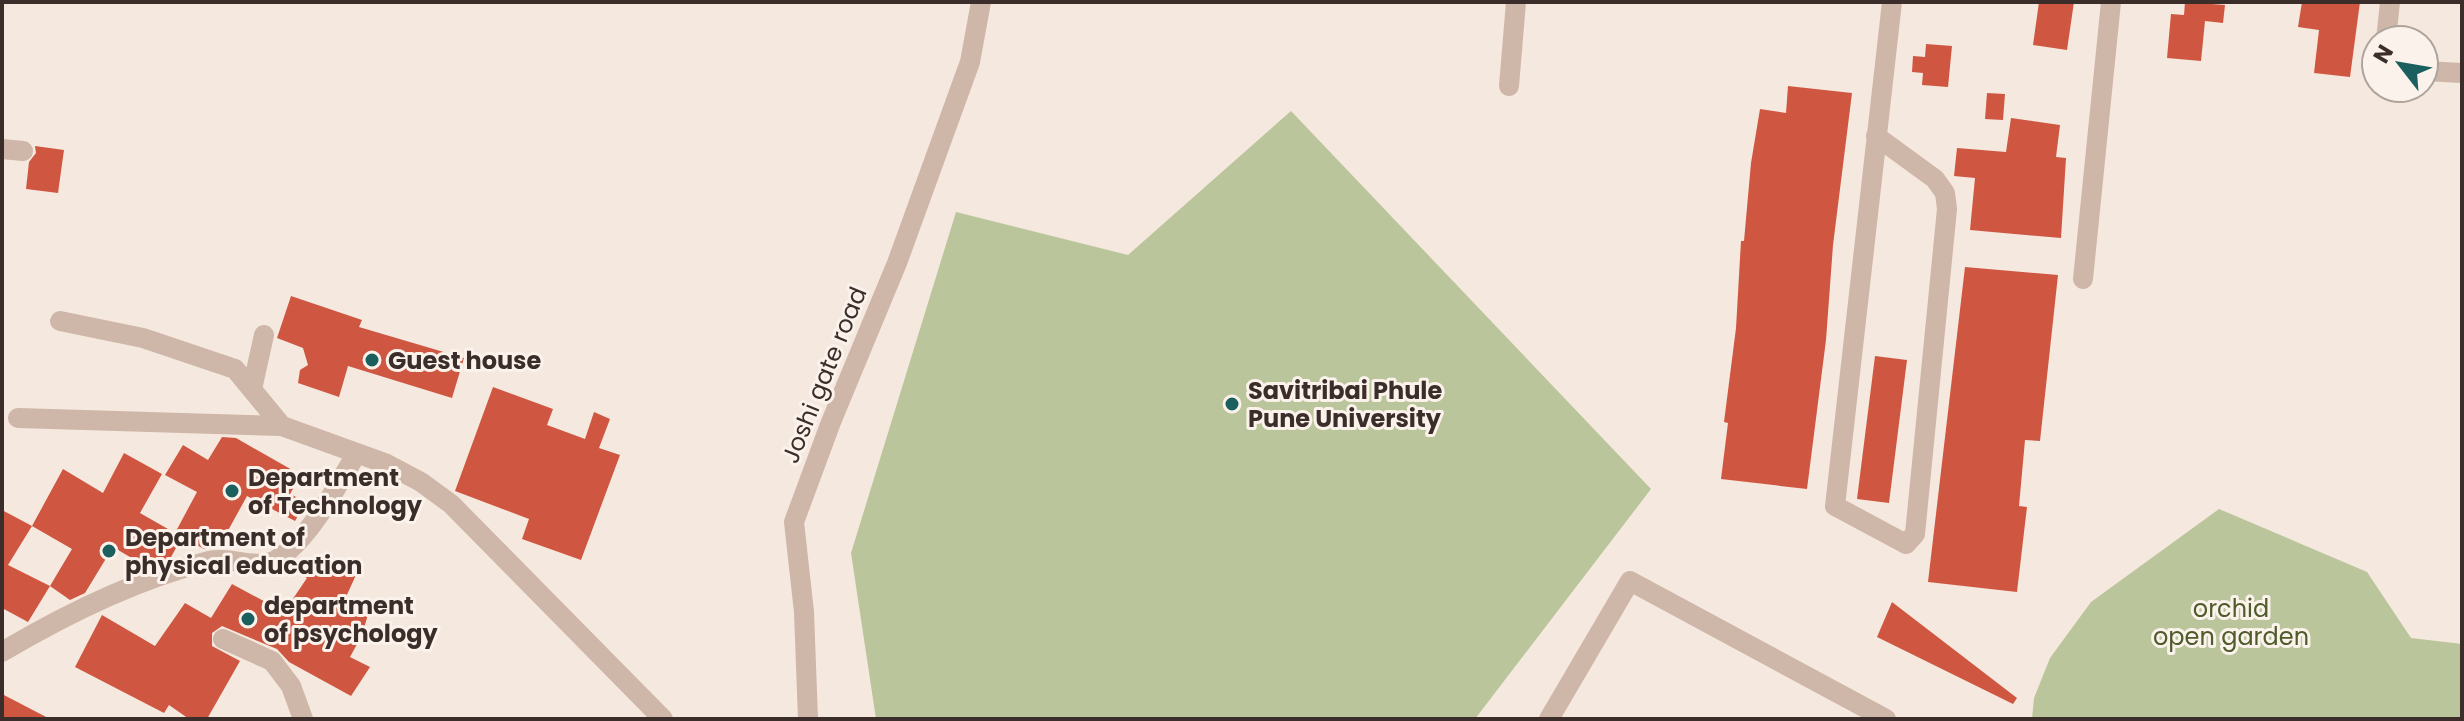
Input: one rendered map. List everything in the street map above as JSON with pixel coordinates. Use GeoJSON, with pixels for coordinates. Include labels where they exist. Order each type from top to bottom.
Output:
{"type":"FeatureCollection","features":[{"type":"Feature","properties":{"kind":"street","name":"Joshi gate road"},"geometry":{"type":"LineString","coordinates":[[808,719],[804,612],[794,522],[831,422],[897,263],[970,62],[981,2]]}},
{"type":"Feature","properties":{"kind":"street"},"geometry":{"type":"LineString","coordinates":[[1509,86],[1516,2]]}},
{"type":"Feature","properties":{"kind":"street"},"geometry":{"type":"LineString","coordinates":[[1876,136],[1935,179],[1945,193],[1947,209],[1915,534],[1906,544],[1835,506],[1876,136],[1892,2]]}},
{"type":"Feature","properties":{"kind":"street"},"geometry":{"type":"LineString","coordinates":[[2083,279],[2111,2]]}},
{"type":"Feature","properties":{"kind":"street"},"geometry":{"type":"LineString","coordinates":[[2388,24],[2390,2]]}},
{"type":"Feature","properties":{"kind":"street"},"geometry":{"type":"LineString","coordinates":[[2440,72],[2462,73]]}},
{"type":"Feature","properties":{"kind":"street"},"geometry":{"type":"LineString","coordinates":[[60,321],[143,338],[235,369],[282,426]]}},
{"type":"Feature","properties":{"kind":"street"},"geometry":{"type":"LineString","coordinates":[[252,389],[264,335]]}},
{"type":"Feature","properties":{"kind":"street"},"geometry":{"type":"LineString","coordinates":[[18,418],[282,426],[387,464],[421,482],[451,504],[663,719]]}},
{"type":"Feature","properties":{"kind":"street"},"geometry":{"type":"LineString","coordinates":[[2,652],[102,600],[172,571],[214,560],[272,562],[293,547],[327,502],[357,453]]}},
{"type":"Feature","properties":{"kind":"street"},"geometry":{"type":"LineString","coordinates":[[1549,719],[1630,581],[1886,719]]}},
{"type":"Feature","properties":{"kind":"street"},"geometry":{"type":"LineString","coordinates":[[223,639],[272,661],[291,686],[303,719]]}},
{"type":"Feature","properties":{"kind":"green space"},"geometry":{"type":"Polygon","coordinates":[[[1291,111],[1651,489],[1475,719],[876,719],[851,553],[956,212],[1128,255],[1291,111]]]}},
{"type":"Feature","properties":{"kind":"green space","name":"orchid open garden"},"geometry":{"type":"Polygon","coordinates":[[[2219,509],[2367,572],[2411,638],[2462,644],[2462,719],[2032,719],[2034,698],[2050,658],[2091,602],[2219,509]]]}},
{"type":"Feature","properties":{"kind":"building"},"geometry":{"type":"Polygon","coordinates":[[[2039,2],[2074,2],[2067,50],[2033,45],[2039,2]]]}},
{"type":"Feature","properties":{"kind":"building"},"geometry":{"type":"Polygon","coordinates":[[[2185,2],[2225,5],[2223,23],[2205,21],[2201,61],[2167,58],[2171,14],[2184,15],[2185,2]]]}},
{"type":"Feature","properties":{"kind":"building"},"geometry":{"type":"Polygon","coordinates":[[[2302,2],[2360,2],[2350,77],[2314,73],[2319,30],[2298,27],[2302,2]]]}},
{"type":"Feature","properties":{"kind":"building"},"geometry":{"type":"Polygon","coordinates":[[[1926,44],[1952,46],[1948,87],[1922,85],[1923,73],[1912,72],[1913,56],[1925,57],[1926,44]]]}},
{"type":"Feature","properties":{"kind":"building"},"geometry":{"type":"Polygon","coordinates":[[[1788,86],[1852,93],[1807,489],[1721,479],[1741,241],[1744,241],[1751,163],[1760,109],[1786,113],[1788,86]]]}},
{"type":"Feature","properties":{"kind":"building"},"geometry":{"type":"Polygon","coordinates":[[[1987,93],[2005,94],[2003,120],[1985,119],[1987,93]]]}},
{"type":"Feature","properties":{"kind":"building"},"geometry":{"type":"Polygon","coordinates":[[[2011,118],[2060,125],[2056,157],[2066,158],[2061,238],[1970,230],[1975,178],[1954,176],[1957,148],[2006,152],[2011,118]]]}},
{"type":"Feature","properties":{"kind":"building"},"geometry":{"type":"Polygon","coordinates":[[[35,146],[64,150],[58,193],[26,189],[29,162],[36,153],[35,146]]]}},
{"type":"Feature","properties":{"kind":"building"},"geometry":{"type":"Polygon","coordinates":[[[1965,267],[2058,275],[2040,441],[2025,440],[2019,506],[2027,507],[2017,592],[1928,582],[1965,267]]]}},
{"type":"Feature","properties":{"kind":"building"},"geometry":{"type":"Polygon","coordinates":[[[291,296],[362,320],[359,327],[464,358],[452,398],[348,366],[339,397],[298,383],[300,370],[308,365],[303,348],[277,338],[291,296]]]}},
{"type":"Feature","properties":{"kind":"building"},"geometry":{"type":"Polygon","coordinates":[[[1875,356],[1907,360],[1889,503],[1857,499],[1875,356]]]}},
{"type":"Feature","properties":{"kind":"building"},"geometry":{"type":"Polygon","coordinates":[[[493,387],[553,409],[547,425],[585,439],[594,412],[610,419],[599,448],[620,455],[581,560],[522,539],[529,519],[455,491],[493,387]]]}},
{"type":"Feature","properties":{"kind":"building"},"geometry":{"type":"Polygon","coordinates":[[[222,437],[236,438],[301,475],[290,494],[306,502],[295,521],[247,496],[219,547],[204,549],[182,537],[170,559],[147,567],[113,547],[85,593],[70,600],[50,586],[72,549],[32,526],[63,469],[103,493],[124,453],[162,474],[140,513],[175,533],[197,492],[165,475],[183,445],[208,460],[222,437]]]}},
{"type":"Feature","properties":{"kind":"building"},"geometry":{"type":"Polygon","coordinates":[[[2,510],[32,526],[8,565],[50,586],[28,622],[2,608],[2,510]]]}},
{"type":"Feature","properties":{"kind":"building"},"geometry":{"type":"Polygon","coordinates":[[[318,555],[356,575],[345,599],[369,611],[362,635],[350,657],[370,667],[351,696],[289,662],[277,649],[222,626],[212,633],[212,646],[240,661],[207,719],[189,719],[169,705],[164,713],[75,667],[102,615],[155,646],[185,603],[211,618],[232,584],[284,612],[318,555]]]}},
{"type":"Feature","properties":{"kind":"building"},"geometry":{"type":"Polygon","coordinates":[[[1892,602],[2017,698],[2013,704],[1877,637],[1892,602]]]}},
{"type":"Feature","properties":{"kind":"building"},"geometry":{"type":"Polygon","coordinates":[[[2,694],[50,719],[2,719],[2,694]]]}},
{"type":"Feature","properties":{"kind":"place","name":"Guest house"},"geometry":{"type":"Point","coordinates":[372,360]}},
{"type":"Feature","properties":{"kind":"place","name":"Savitribai Phule Pune University"},"geometry":{"type":"Point","coordinates":[1232,404]}},
{"type":"Feature","properties":{"kind":"place","name":"Department of Technology"},"geometry":{"type":"Point","coordinates":[232,491]}},
{"type":"Feature","properties":{"kind":"place","name":"Department of physical education"},"geometry":{"type":"Point","coordinates":[109,551]}},
{"type":"Feature","properties":{"kind":"place","name":"department of psychology"},"geometry":{"type":"Point","coordinates":[248,619]}}]}
